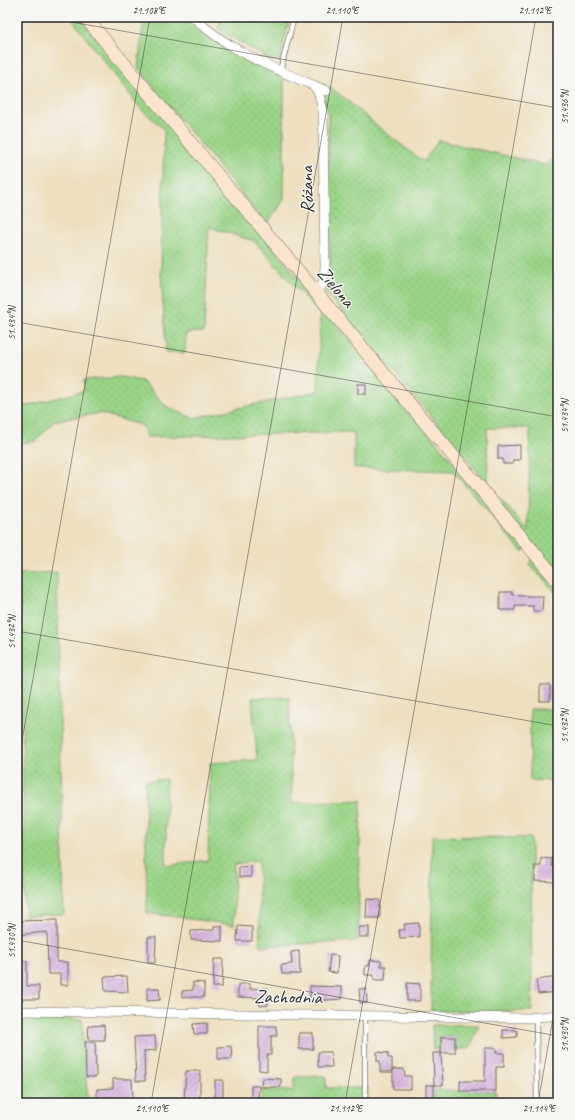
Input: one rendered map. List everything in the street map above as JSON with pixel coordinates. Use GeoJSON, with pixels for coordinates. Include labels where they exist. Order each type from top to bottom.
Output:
{"type":"FeatureCollection","features":[{"type":"Feature","properties":{"kind":"street","name":"Zielona"},"geometry":{"type":"LineString","coordinates":[[85,17],[558,581]]}},
{"type":"Feature","properties":{"kind":"street"},"geometry":{"type":"LineString","coordinates":[[193,17],[238,51],[280,71],[328,91]]}},
{"type":"Feature","properties":{"kind":"street","name":"Różana"},"geometry":{"type":"LineString","coordinates":[[314,85],[322,111],[325,268],[323,283],[316,294]]}},
{"type":"Feature","properties":{"kind":"street","name":"Zachodnia"},"geometry":{"type":"LineString","coordinates":[[17,1011],[536,1018],[558,1015]]}},
{"type":"Feature","properties":{"kind":"lane"},"geometry":{"type":"LineString","coordinates":[[280,71],[294,17]]}},
{"type":"Feature","properties":{"kind":"lane"},"geometry":{"type":"LineString","coordinates":[[365,1015],[365,1103]]}},
{"type":"Feature","properties":{"kind":"lane"},"geometry":{"type":"LineString","coordinates":[[536,1018],[537,1103]]}},
{"type":"Feature","properties":{"kind":"green space"},"geometry":{"type":"Polygon","coordinates":[[[70,17],[79,17],[526,549],[522,552],[453,471],[354,468],[354,432],[146,437],[143,426],[100,413],[54,421],[36,441],[17,444],[17,408],[84,391],[84,380],[121,377],[142,381],[167,407],[193,418],[318,391],[320,314],[254,241],[209,227],[204,332],[186,333],[185,353],[166,352],[161,272],[164,129],[141,109],[70,17]]]}},
{"type":"Feature","properties":{"kind":"green space"},"geometry":{"type":"Polygon","coordinates":[[[144,17],[187,17],[216,40],[250,63],[284,77],[284,200],[267,225],[138,68],[144,17]]]}},
{"type":"Feature","properties":{"kind":"green space"},"geometry":{"type":"Polygon","coordinates":[[[221,17],[290,17],[279,61],[270,60],[218,29],[221,17]]]}},
{"type":"Feature","properties":{"kind":"green space"},"geometry":{"type":"Polygon","coordinates":[[[313,80],[339,94],[384,132],[424,162],[438,140],[545,165],[554,157],[558,162],[558,573],[497,501],[500,498],[528,530],[530,428],[487,428],[488,484],[326,292],[330,274],[328,116],[323,97],[313,80]]]}},
{"type":"Feature","properties":{"kind":"green space"},"geometry":{"type":"Polygon","coordinates":[[[532,557],[558,588],[555,592],[530,565],[532,557]]]}},
{"type":"Feature","properties":{"kind":"green space"},"geometry":{"type":"Polygon","coordinates":[[[57,572],[64,914],[25,916],[20,574],[57,572]]]}},
{"type":"Feature","properties":{"kind":"green space"},"geometry":{"type":"Polygon","coordinates":[[[289,697],[292,803],[361,800],[358,941],[260,946],[258,861],[234,864],[234,925],[147,913],[145,781],[166,779],[166,866],[208,860],[210,763],[257,760],[252,698],[289,697]]]}},
{"type":"Feature","properties":{"kind":"green space"},"geometry":{"type":"Polygon","coordinates":[[[530,709],[558,709],[558,781],[530,780],[530,709]]]}},
{"type":"Feature","properties":{"kind":"green space"},"geometry":{"type":"Polygon","coordinates":[[[432,836],[531,838],[532,1011],[431,1011],[432,836]]]}},
{"type":"Feature","properties":{"kind":"green space"},"geometry":{"type":"Polygon","coordinates":[[[82,1019],[88,1103],[17,1103],[17,1090],[20,1090],[19,1020],[82,1019]]]}},
{"type":"Feature","properties":{"kind":"green space"},"geometry":{"type":"Polygon","coordinates":[[[432,1025],[479,1025],[471,1046],[468,1048],[455,1050],[455,1037],[441,1037],[441,1049],[433,1049],[432,1025]]]}},
{"type":"Feature","properties":{"kind":"green space"},"geometry":{"type":"Polygon","coordinates":[[[326,1076],[326,1088],[368,1088],[368,1103],[261,1103],[262,1090],[293,1091],[295,1077],[326,1076]]]}},
{"type":"Feature","properties":{"kind":"green space"},"geometry":{"type":"Polygon","coordinates":[[[434,1090],[496,1091],[496,1103],[434,1103],[434,1090]]]}},
{"type":"Feature","properties":{"kind":"building"},"geometry":{"type":"Polygon","coordinates":[[[358,384],[366,384],[366,394],[358,394],[358,384]]]}},
{"type":"Feature","properties":{"kind":"building"},"geometry":{"type":"Polygon","coordinates":[[[520,445],[520,460],[513,460],[513,464],[503,464],[503,459],[498,459],[498,446],[520,445]]]}},
{"type":"Feature","properties":{"kind":"building"},"geometry":{"type":"Polygon","coordinates":[[[500,592],[512,592],[512,595],[521,596],[543,596],[542,611],[533,611],[533,606],[515,606],[515,610],[500,610],[500,592]]]}},
{"type":"Feature","properties":{"kind":"building"},"geometry":{"type":"Polygon","coordinates":[[[540,685],[550,685],[550,701],[540,701],[540,685]]]}},
{"type":"Feature","properties":{"kind":"building"},"geometry":{"type":"Polygon","coordinates":[[[541,858],[552,859],[552,866],[556,867],[555,882],[535,881],[535,866],[541,866],[541,858]]]}},
{"type":"Feature","properties":{"kind":"building"},"geometry":{"type":"Polygon","coordinates":[[[251,866],[251,877],[239,877],[239,867],[251,866]]]}},
{"type":"Feature","properties":{"kind":"building"},"geometry":{"type":"Polygon","coordinates":[[[367,899],[380,900],[380,918],[366,918],[367,899]]]}},
{"type":"Feature","properties":{"kind":"building"},"geometry":{"type":"Polygon","coordinates":[[[57,920],[57,962],[68,962],[68,985],[60,985],[60,974],[48,974],[47,932],[17,935],[17,921],[57,920]]]}},
{"type":"Feature","properties":{"kind":"building"},"geometry":{"type":"Polygon","coordinates":[[[419,923],[419,937],[400,938],[399,930],[405,930],[404,924],[419,923]]]}},
{"type":"Feature","properties":{"kind":"building"},"geometry":{"type":"Polygon","coordinates":[[[214,926],[222,926],[222,941],[191,940],[191,931],[214,930],[214,926]]]}},
{"type":"Feature","properties":{"kind":"building"},"geometry":{"type":"Polygon","coordinates":[[[238,926],[252,927],[252,941],[237,941],[238,926]]]}},
{"type":"Feature","properties":{"kind":"building"},"geometry":{"type":"Polygon","coordinates":[[[359,927],[369,927],[369,937],[359,937],[359,927]]]}},
{"type":"Feature","properties":{"kind":"building"},"geometry":{"type":"Polygon","coordinates":[[[148,937],[156,937],[155,963],[148,963],[148,937]]]}},
{"type":"Feature","properties":{"kind":"building"},"geometry":{"type":"Polygon","coordinates":[[[299,951],[300,974],[282,974],[281,965],[292,964],[291,952],[299,951]]]}},
{"type":"Feature","properties":{"kind":"building"},"geometry":{"type":"Polygon","coordinates":[[[330,955],[338,956],[337,973],[328,972],[330,955]]]}},
{"type":"Feature","properties":{"kind":"building"},"geometry":{"type":"Polygon","coordinates":[[[214,959],[223,959],[222,987],[213,987],[214,959]]]}},
{"type":"Feature","properties":{"kind":"building"},"geometry":{"type":"Polygon","coordinates":[[[370,960],[381,961],[381,966],[386,966],[385,980],[374,980],[374,975],[365,975],[365,966],[369,966],[370,960]]]}},
{"type":"Feature","properties":{"kind":"building"},"geometry":{"type":"Polygon","coordinates":[[[17,961],[27,961],[27,986],[39,986],[39,999],[17,999],[17,961]]]}},
{"type":"Feature","properties":{"kind":"building"},"geometry":{"type":"Polygon","coordinates":[[[127,976],[128,992],[105,991],[104,977],[127,976]]]}},
{"type":"Feature","properties":{"kind":"building"},"geometry":{"type":"Polygon","coordinates":[[[558,977],[556,992],[538,994],[536,980],[558,977]]]}},
{"type":"Feature","properties":{"kind":"building"},"geometry":{"type":"Polygon","coordinates":[[[193,982],[204,983],[204,997],[182,997],[182,991],[193,990],[193,982]]]}},
{"type":"Feature","properties":{"kind":"building"},"geometry":{"type":"Polygon","coordinates":[[[407,983],[420,984],[420,1001],[407,1001],[407,983]]]}},
{"type":"Feature","properties":{"kind":"building"},"geometry":{"type":"Polygon","coordinates":[[[238,984],[250,984],[250,989],[267,988],[268,1005],[260,1006],[259,998],[238,997],[238,984]]]}},
{"type":"Feature","properties":{"kind":"building"},"geometry":{"type":"Polygon","coordinates":[[[310,986],[342,987],[342,999],[310,1001],[310,986]]]}},
{"type":"Feature","properties":{"kind":"building"},"geometry":{"type":"Polygon","coordinates":[[[147,988],[159,988],[160,1000],[147,1001],[147,988]]]}},
{"type":"Feature","properties":{"kind":"building"},"geometry":{"type":"Polygon","coordinates":[[[359,989],[366,989],[367,1003],[360,1003],[359,989]]]}},
{"type":"Feature","properties":{"kind":"building"},"geometry":{"type":"Polygon","coordinates":[[[207,1023],[207,1034],[194,1034],[193,1024],[207,1023]]]}},
{"type":"Feature","properties":{"kind":"building"},"geometry":{"type":"Polygon","coordinates":[[[104,1025],[105,1040],[89,1040],[88,1026],[104,1025]]]}},
{"type":"Feature","properties":{"kind":"building"},"geometry":{"type":"Polygon","coordinates":[[[259,1026],[276,1026],[277,1036],[271,1036],[271,1055],[267,1055],[267,1071],[259,1070],[259,1026]]]}},
{"type":"Feature","properties":{"kind":"building"},"geometry":{"type":"Polygon","coordinates":[[[503,1030],[517,1030],[517,1037],[503,1038],[503,1030]]]}},
{"type":"Feature","properties":{"kind":"building"},"geometry":{"type":"Polygon","coordinates":[[[299,1033],[313,1033],[313,1049],[299,1049],[299,1033]]]}},
{"type":"Feature","properties":{"kind":"building"},"geometry":{"type":"Polygon","coordinates":[[[155,1036],[156,1050],[144,1051],[145,1081],[136,1081],[134,1037],[155,1036]]]}},
{"type":"Feature","properties":{"kind":"building"},"geometry":{"type":"Polygon","coordinates":[[[441,1037],[455,1037],[455,1053],[441,1053],[441,1037]]]}},
{"type":"Feature","properties":{"kind":"building"},"geometry":{"type":"Polygon","coordinates":[[[85,1042],[95,1042],[96,1077],[86,1077],[85,1042]]]}},
{"type":"Feature","properties":{"kind":"building"},"geometry":{"type":"Polygon","coordinates":[[[231,1046],[232,1059],[218,1059],[218,1047],[231,1046]]]}},
{"type":"Feature","properties":{"kind":"building"},"geometry":{"type":"Polygon","coordinates":[[[485,1048],[496,1048],[496,1053],[504,1053],[504,1067],[496,1067],[496,1091],[460,1091],[460,1081],[485,1081],[485,1048]]]}},
{"type":"Feature","properties":{"kind":"building"},"geometry":{"type":"Polygon","coordinates":[[[318,1052],[331,1052],[332,1067],[318,1067],[318,1052]]]}},
{"type":"Feature","properties":{"kind":"building"},"geometry":{"type":"Polygon","coordinates":[[[377,1052],[388,1053],[388,1058],[392,1058],[392,1072],[380,1072],[380,1061],[377,1061],[377,1052]]]}},
{"type":"Feature","properties":{"kind":"building"},"geometry":{"type":"Polygon","coordinates":[[[433,1053],[441,1053],[443,1085],[434,1085],[433,1053]]]}},
{"type":"Feature","properties":{"kind":"building"},"geometry":{"type":"Polygon","coordinates":[[[393,1069],[404,1069],[405,1076],[411,1076],[411,1089],[393,1089],[393,1069]]]}},
{"type":"Feature","properties":{"kind":"building"},"geometry":{"type":"Polygon","coordinates":[[[186,1071],[200,1071],[200,1103],[191,1103],[191,1100],[184,1100],[186,1071]]]}},
{"type":"Feature","properties":{"kind":"building"},"geometry":{"type":"Polygon","coordinates":[[[262,1078],[281,1079],[281,1087],[261,1087],[262,1078]]]}},
{"type":"Feature","properties":{"kind":"building"},"geometry":{"type":"Polygon","coordinates":[[[113,1079],[132,1079],[133,1099],[97,1100],[97,1089],[113,1088],[113,1079]]]}},
{"type":"Feature","properties":{"kind":"building"},"geometry":{"type":"Polygon","coordinates":[[[215,1080],[223,1080],[223,1100],[215,1100],[215,1080]]]}},
{"type":"Feature","properties":{"kind":"building"},"geometry":{"type":"Polygon","coordinates":[[[426,1085],[434,1085],[434,1103],[426,1103],[426,1085]]]}},
{"type":"Feature","properties":{"kind":"building"},"geometry":{"type":"Polygon","coordinates":[[[251,1086],[259,1086],[258,1103],[251,1103],[251,1086]]]}}]}
